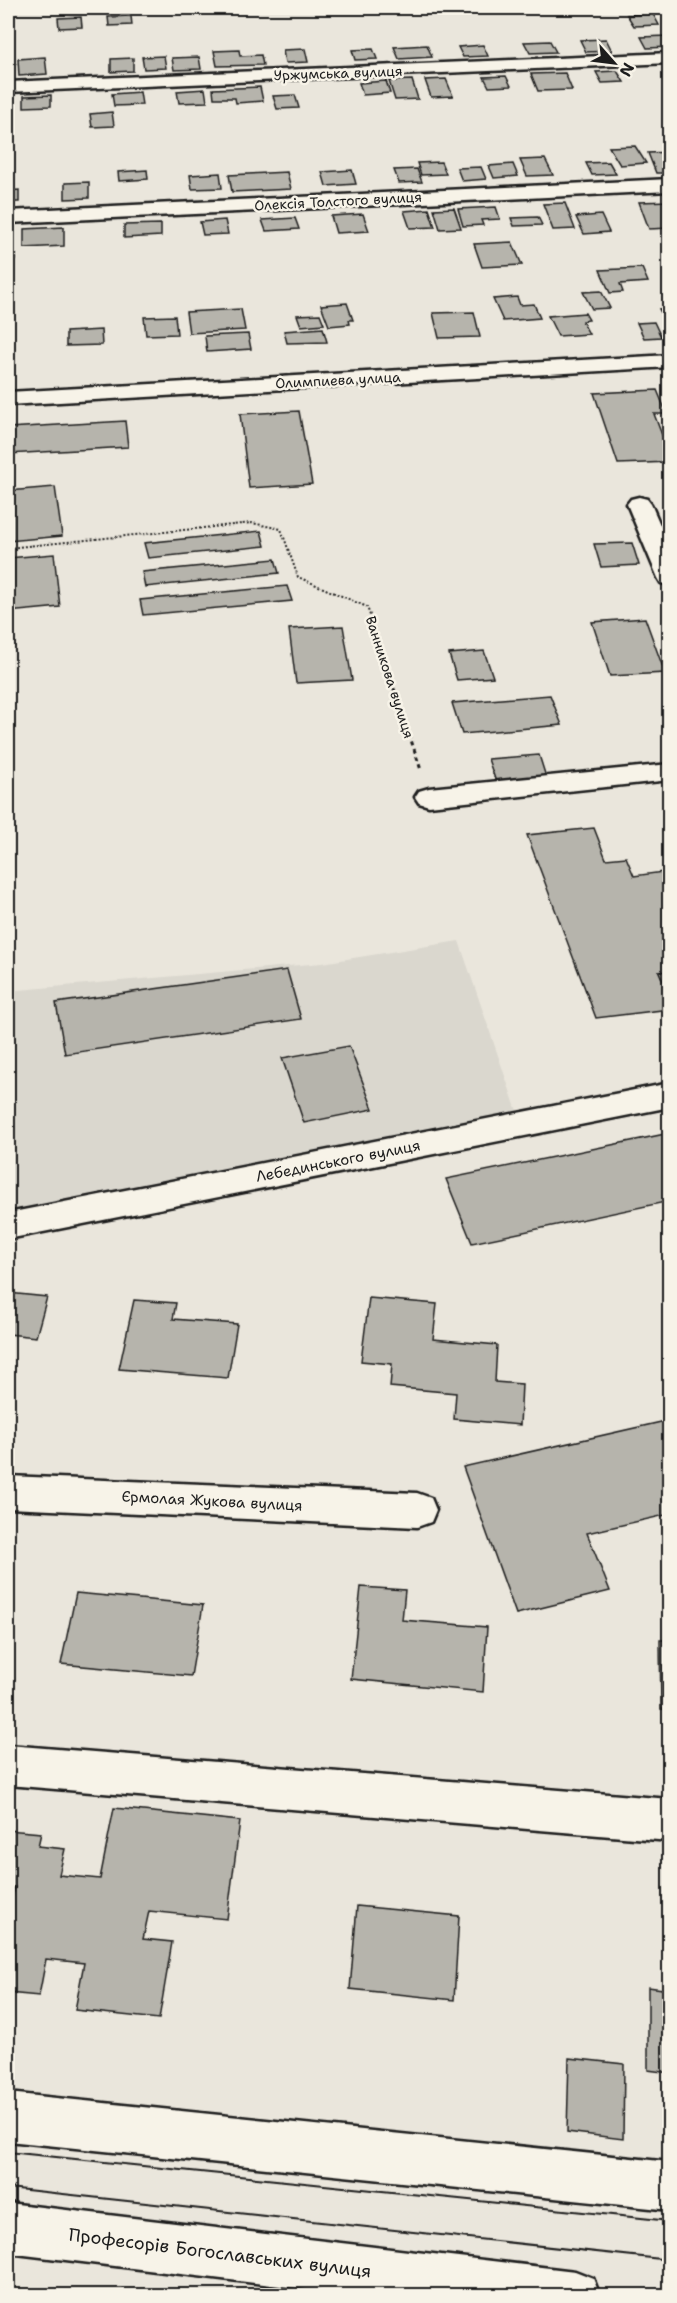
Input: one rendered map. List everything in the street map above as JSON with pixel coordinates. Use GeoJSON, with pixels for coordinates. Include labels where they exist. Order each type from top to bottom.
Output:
{"type":"FeatureCollection","features":[{"type":"Feature","properties":{"kind":"street","name":"Уржумська вулиця"},"geometry":{"type":"LineString","coordinates":[[8,87],[669,58]]}},
{"type":"Feature","properties":{"kind":"street","name":"Олексія Толстого вулиця"},"geometry":{"type":"LineString","coordinates":[[8,217],[669,185]]}},
{"type":"Feature","properties":{"kind":"street","name":"Олимпиева улица"},"geometry":{"type":"LineString","coordinates":[[8,399],[669,361]]}},
{"type":"Feature","properties":{"kind":"street"},"geometry":{"type":"LineString","coordinates":[[639,504],[669,578]]}},
{"type":"Feature","properties":{"kind":"street"},"geometry":{"type":"LineString","coordinates":[[429,797],[669,772]]}},
{"type":"Feature","properties":{"kind":"street","name":"Лебединського вулиця"},"geometry":{"type":"LineString","coordinates":[[8,1226],[669,1095]]}},
{"type":"Feature","properties":{"kind":"street","name":"Єрмолая Жукова вулиця"},"geometry":{"type":"LineString","coordinates":[[8,1492],[417,1510]]}},
{"type":"Feature","properties":{"kind":"street"},"geometry":{"type":"LineString","coordinates":[[8,1766],[669,1820]]}},
{"type":"Feature","properties":{"kind":"street"},"geometry":{"type":"LineString","coordinates":[[8,2117],[669,2186]]}},
{"type":"Feature","properties":{"kind":"street","name":"Професорів Богославських вулиця"},"geometry":{"type":"LineString","coordinates":[[8,2228],[575,2295]]}},
{"type":"Feature","properties":{"kind":"path","name":"Ванникова вулиця"},"geometry":{"type":"LineString","coordinates":[[8,548],[252,523],[281,529],[298,577],[367,607],[429,797]]}},
{"type":"Feature","properties":{"kind":"shaded area"},"geometry":{"type":"Polygon","coordinates":[[[459,941],[520,1120],[8,1210],[8,991],[322,963],[459,941]]]}},
{"type":"Feature","properties":{"kind":"building"},"geometry":{"type":"Polygon","coordinates":[[[653,14],[659,25],[634,26],[627,15],[653,14]]]}},
{"type":"Feature","properties":{"kind":"building"},"geometry":{"type":"Polygon","coordinates":[[[131,16],[132,25],[109,26],[108,17],[131,16]]]}},
{"type":"Feature","properties":{"kind":"building"},"geometry":{"type":"Polygon","coordinates":[[[81,17],[82,27],[59,28],[58,18],[81,17]]]}},
{"type":"Feature","properties":{"kind":"building"},"geometry":{"type":"Polygon","coordinates":[[[667,36],[670,47],[647,48],[641,37],[667,36]]]}},
{"type":"Feature","properties":{"kind":"building"},"geometry":{"type":"Polygon","coordinates":[[[606,39],[612,51],[586,52],[580,40],[606,39]]]}},
{"type":"Feature","properties":{"kind":"building"},"geometry":{"type":"Polygon","coordinates":[[[550,41],[556,52],[530,53],[524,42],[550,41]]]}},
{"type":"Feature","properties":{"kind":"building"},"geometry":{"type":"Polygon","coordinates":[[[427,45],[432,57],[399,59],[394,47],[427,45]]]}},
{"type":"Feature","properties":{"kind":"building"},"geometry":{"type":"Polygon","coordinates":[[[483,45],[488,56],[463,57],[458,47],[483,45]]]}},
{"type":"Feature","properties":{"kind":"building"},"geometry":{"type":"Polygon","coordinates":[[[305,49],[308,62],[285,63],[283,50],[305,49]]]}},
{"type":"Feature","properties":{"kind":"building"},"geometry":{"type":"Polygon","coordinates":[[[373,49],[377,59],[355,60],[352,50],[373,49]]]}},
{"type":"Feature","properties":{"kind":"building"},"geometry":{"type":"Polygon","coordinates":[[[239,50],[240,56],[261,55],[263,65],[217,66],[214,51],[239,50]]]}},
{"type":"Feature","properties":{"kind":"building"},"geometry":{"type":"Polygon","coordinates":[[[164,56],[166,68],[144,69],[142,57],[164,56]]]}},
{"type":"Feature","properties":{"kind":"building"},"geometry":{"type":"Polygon","coordinates":[[[45,57],[47,74],[19,76],[18,59],[45,57]]]}},
{"type":"Feature","properties":{"kind":"building"},"geometry":{"type":"Polygon","coordinates":[[[199,57],[201,69],[174,70],[172,58],[199,57]]]}},
{"type":"Feature","properties":{"kind":"building"},"geometry":{"type":"Polygon","coordinates":[[[133,58],[133,71],[111,72],[111,59],[133,58]]]}},
{"type":"Feature","properties":{"kind":"building"},"geometry":{"type":"Polygon","coordinates":[[[617,71],[624,82],[602,83],[596,72],[617,71]]]}},
{"type":"Feature","properties":{"kind":"building"},"geometry":{"type":"Polygon","coordinates":[[[565,73],[572,90],[538,91],[531,74],[565,73]]]}},
{"type":"Feature","properties":{"kind":"building"},"geometry":{"type":"Polygon","coordinates":[[[506,76],[511,86],[489,87],[484,77],[506,76]]]}},
{"type":"Feature","properties":{"kind":"building"},"geometry":{"type":"Polygon","coordinates":[[[446,79],[453,96],[431,97],[425,80],[446,79]]]}},
{"type":"Feature","properties":{"kind":"building"},"geometry":{"type":"Polygon","coordinates":[[[412,80],[418,99],[395,100],[389,81],[412,80]]]}},
{"type":"Feature","properties":{"kind":"building"},"geometry":{"type":"Polygon","coordinates":[[[386,81],[390,93],[363,95],[359,83],[386,81]]]}},
{"type":"Feature","properties":{"kind":"building"},"geometry":{"type":"Polygon","coordinates":[[[260,87],[263,101],[236,103],[235,98],[214,98],[213,89],[260,87]]]}},
{"type":"Feature","properties":{"kind":"building"},"geometry":{"type":"Polygon","coordinates":[[[205,89],[207,102],[179,103],[177,91],[205,89]]]}},
{"type":"Feature","properties":{"kind":"building"},"geometry":{"type":"Polygon","coordinates":[[[140,92],[142,105],[114,106],[112,94],[140,92]]]}},
{"type":"Feature","properties":{"kind":"building"},"geometry":{"type":"Polygon","coordinates":[[[51,95],[51,106],[24,107],[24,96],[51,95]]]}},
{"type":"Feature","properties":{"kind":"building"},"geometry":{"type":"Polygon","coordinates":[[[295,95],[299,108],[277,109],[273,96],[295,95]]]}},
{"type":"Feature","properties":{"kind":"building"},"geometry":{"type":"Polygon","coordinates":[[[112,112],[114,126],[92,127],[90,114],[112,112]]]}},
{"type":"Feature","properties":{"kind":"building"},"geometry":{"type":"Polygon","coordinates":[[[635,146],[646,163],[620,165],[609,147],[635,146]]]}},
{"type":"Feature","properties":{"kind":"building"},"geometry":{"type":"Polygon","coordinates":[[[670,152],[670,173],[656,173],[648,153],[670,152]]]}},
{"type":"Feature","properties":{"kind":"building"},"geometry":{"type":"Polygon","coordinates":[[[545,159],[553,175],[527,176],[520,160],[545,159]]]}},
{"type":"Feature","properties":{"kind":"building"},"geometry":{"type":"Polygon","coordinates":[[[441,162],[446,174],[421,175],[417,163],[441,162]]]}},
{"type":"Feature","properties":{"kind":"building"},"geometry":{"type":"Polygon","coordinates":[[[609,162],[616,174],[592,175],[586,163],[609,162]]]}},
{"type":"Feature","properties":{"kind":"building"},"geometry":{"type":"Polygon","coordinates":[[[513,164],[518,176],[494,178],[489,166],[513,164]]]}},
{"type":"Feature","properties":{"kind":"building"},"geometry":{"type":"Polygon","coordinates":[[[481,167],[486,179],[462,181],[457,168],[481,167]]]}},
{"type":"Feature","properties":{"kind":"building"},"geometry":{"type":"Polygon","coordinates":[[[417,169],[422,182],[399,183],[394,170],[417,169]]]}},
{"type":"Feature","properties":{"kind":"building"},"geometry":{"type":"Polygon","coordinates":[[[147,170],[148,179],[119,181],[118,172],[147,170]]]}},
{"type":"Feature","properties":{"kind":"building"},"geometry":{"type":"Polygon","coordinates":[[[352,170],[356,184],[326,186],[322,172],[352,170]]]}},
{"type":"Feature","properties":{"kind":"building"},"geometry":{"type":"Polygon","coordinates":[[[287,172],[291,189],[232,192],[229,175],[287,172]]]}},
{"type":"Feature","properties":{"kind":"building"},"geometry":{"type":"Polygon","coordinates":[[[220,173],[222,188],[192,189],[190,175],[220,173]]]}},
{"type":"Feature","properties":{"kind":"building"},"geometry":{"type":"Polygon","coordinates":[[[89,182],[89,198],[65,199],[65,183],[89,182]]]}},
{"type":"Feature","properties":{"kind":"building"},"geometry":{"type":"Polygon","coordinates":[[[19,190],[19,202],[8,202],[8,191],[19,190]]]}},
{"type":"Feature","properties":{"kind":"building"},"geometry":{"type":"Polygon","coordinates":[[[670,201],[670,228],[649,229],[639,202],[670,201]]]}},
{"type":"Feature","properties":{"kind":"building"},"geometry":{"type":"Polygon","coordinates":[[[565,203],[575,229],[553,230],[543,204],[565,203]]]}},
{"type":"Feature","properties":{"kind":"building"},"geometry":{"type":"Polygon","coordinates":[[[496,207],[500,219],[481,220],[483,225],[463,226],[458,209],[496,207]]]}},
{"type":"Feature","properties":{"kind":"building"},"geometry":{"type":"Polygon","coordinates":[[[454,208],[461,228],[440,229],[434,209],[454,208]]]}},
{"type":"Feature","properties":{"kind":"building"},"geometry":{"type":"Polygon","coordinates":[[[429,209],[435,227],[410,228],[404,211],[429,209]]]}},
{"type":"Feature","properties":{"kind":"building"},"geometry":{"type":"Polygon","coordinates":[[[363,214],[369,231],[336,233],[331,216],[363,214]]]}},
{"type":"Feature","properties":{"kind":"building"},"geometry":{"type":"Polygon","coordinates":[[[601,215],[609,232],[584,234],[576,217],[601,215]]]}},
{"type":"Feature","properties":{"kind":"building"},"geometry":{"type":"Polygon","coordinates":[[[538,217],[542,225],[514,226],[511,218],[538,217]]]}},
{"type":"Feature","properties":{"kind":"building"},"geometry":{"type":"Polygon","coordinates":[[[295,218],[299,229],[266,231],[262,220],[295,218]]]}},
{"type":"Feature","properties":{"kind":"building"},"geometry":{"type":"Polygon","coordinates":[[[225,220],[228,234],[203,235],[200,222],[225,220]]]}},
{"type":"Feature","properties":{"kind":"building"},"geometry":{"type":"Polygon","coordinates":[[[161,224],[161,236],[124,238],[124,225],[161,224]]]}},
{"type":"Feature","properties":{"kind":"building"},"geometry":{"type":"Polygon","coordinates":[[[8,226],[14,226],[15,260],[8,261],[8,226]]]}},
{"type":"Feature","properties":{"kind":"building"},"geometry":{"type":"Polygon","coordinates":[[[64,227],[64,246],[24,248],[24,229],[64,227]]]}},
{"type":"Feature","properties":{"kind":"building"},"geometry":{"type":"Polygon","coordinates":[[[512,242],[522,265],[482,267],[474,244],[512,242]]]}},
{"type":"Feature","properties":{"kind":"building"},"geometry":{"type":"Polygon","coordinates":[[[642,268],[648,282],[620,284],[623,292],[610,293],[600,270],[642,268]]]}},
{"type":"Feature","properties":{"kind":"building"},"geometry":{"type":"Polygon","coordinates":[[[601,291],[610,308],[592,309],[583,292],[601,291]]]}},
{"type":"Feature","properties":{"kind":"building"},"geometry":{"type":"Polygon","coordinates":[[[517,297],[520,305],[534,304],[540,318],[503,321],[493,299],[517,297]]]}},
{"type":"Feature","properties":{"kind":"building"},"geometry":{"type":"Polygon","coordinates":[[[347,303],[353,320],[349,320],[350,324],[329,326],[321,305],[347,303]]]}},
{"type":"Feature","properties":{"kind":"building"},"geometry":{"type":"Polygon","coordinates":[[[670,308],[670,325],[668,326],[659,309],[670,308]]]}},
{"type":"Feature","properties":{"kind":"building"},"geometry":{"type":"Polygon","coordinates":[[[241,309],[245,330],[189,333],[186,312],[241,309]]]}},
{"type":"Feature","properties":{"kind":"building"},"geometry":{"type":"Polygon","coordinates":[[[474,312],[480,337],[439,338],[433,313],[474,312]]]}},
{"type":"Feature","properties":{"kind":"building"},"geometry":{"type":"Polygon","coordinates":[[[585,313],[589,320],[582,321],[589,334],[558,336],[548,316],[585,313]]]}},
{"type":"Feature","properties":{"kind":"building"},"geometry":{"type":"Polygon","coordinates":[[[320,314],[324,324],[301,326],[297,315],[320,314]]]}},
{"type":"Feature","properties":{"kind":"building"},"geometry":{"type":"Polygon","coordinates":[[[175,316],[177,334],[146,335],[144,317],[175,316]]]}},
{"type":"Feature","properties":{"kind":"building"},"geometry":{"type":"Polygon","coordinates":[[[654,322],[661,337],[644,338],[637,323],[654,322]]]}},
{"type":"Feature","properties":{"kind":"building"},"geometry":{"type":"Polygon","coordinates":[[[323,328],[327,342],[287,343],[284,331],[323,328]]]}},
{"type":"Feature","properties":{"kind":"building"},"geometry":{"type":"Polygon","coordinates":[[[101,330],[102,345],[66,346],[66,332],[101,330]]]}},
{"type":"Feature","properties":{"kind":"building"},"geometry":{"type":"Polygon","coordinates":[[[248,334],[251,349],[207,352],[205,336],[248,334]]]}},
{"type":"Feature","properties":{"kind":"building"},"geometry":{"type":"Polygon","coordinates":[[[657,390],[667,414],[654,414],[670,456],[670,462],[618,464],[594,393],[657,390]]]}},
{"type":"Feature","properties":{"kind":"building"},"geometry":{"type":"Polygon","coordinates":[[[299,411],[312,484],[249,488],[240,414],[299,411]]]}},
{"type":"Feature","properties":{"kind":"building"},"geometry":{"type":"Polygon","coordinates":[[[125,421],[128,447],[8,454],[8,428],[125,421]]]}},
{"type":"Feature","properties":{"kind":"building"},"geometry":{"type":"Polygon","coordinates":[[[55,487],[62,536],[8,541],[8,491],[55,487]]]}},
{"type":"Feature","properties":{"kind":"building"},"geometry":{"type":"Polygon","coordinates":[[[261,531],[265,546],[148,558],[144,543],[261,531]]]}},
{"type":"Feature","properties":{"kind":"building"},"geometry":{"type":"Polygon","coordinates":[[[632,543],[639,565],[601,567],[594,544],[632,543]]]}},
{"type":"Feature","properties":{"kind":"building"},"geometry":{"type":"Polygon","coordinates":[[[54,554],[60,607],[8,612],[8,558],[54,554]]]}},
{"type":"Feature","properties":{"kind":"building"},"geometry":{"type":"Polygon","coordinates":[[[275,559],[279,573],[145,587],[142,572],[275,559]]]}},
{"type":"Feature","properties":{"kind":"building"},"geometry":{"type":"Polygon","coordinates":[[[287,586],[292,601],[143,615],[140,600],[287,586]]]}},
{"type":"Feature","properties":{"kind":"building"},"geometry":{"type":"Polygon","coordinates":[[[645,618],[665,673],[610,676],[592,622],[645,618]]]}},
{"type":"Feature","properties":{"kind":"building"},"geometry":{"type":"Polygon","coordinates":[[[343,626],[352,680],[296,683],[289,629],[343,626]]]}},
{"type":"Feature","properties":{"kind":"building"},"geometry":{"type":"Polygon","coordinates":[[[484,651],[493,677],[457,680],[449,654],[484,651]]]}},
{"type":"Feature","properties":{"kind":"building"},"geometry":{"type":"Polygon","coordinates":[[[550,695],[562,725],[462,734],[452,703],[550,695]]]}},
{"type":"Feature","properties":{"kind":"building"},"geometry":{"type":"Polygon","coordinates":[[[539,755],[546,777],[496,782],[488,759],[539,755]]]}},
{"type":"Feature","properties":{"kind":"building"},"geometry":{"type":"Polygon","coordinates":[[[594,828],[606,859],[626,857],[634,876],[670,871],[670,971],[659,972],[670,997],[670,1009],[596,1018],[527,835],[594,828]]]}},
{"type":"Feature","properties":{"kind":"building"},"geometry":{"type":"Polygon","coordinates":[[[287,970],[301,1019],[65,1054],[56,1003],[287,970]]]}},
{"type":"Feature","properties":{"kind":"building"},"geometry":{"type":"Polygon","coordinates":[[[8,1001],[13,1036],[8,1037],[8,1001]]]}},
{"type":"Feature","properties":{"kind":"building"},"geometry":{"type":"Polygon","coordinates":[[[349,1046],[373,1109],[304,1123],[282,1058],[349,1046]]]}},
{"type":"Feature","properties":{"kind":"building"},"geometry":{"type":"Polygon","coordinates":[[[670,1133],[670,1201],[472,1243],[446,1179],[670,1133]]]}},
{"type":"Feature","properties":{"kind":"building"},"geometry":{"type":"Polygon","coordinates":[[[8,1293],[47,1297],[36,1337],[8,1334],[8,1293]]]}},
{"type":"Feature","properties":{"kind":"building"},"geometry":{"type":"Polygon","coordinates":[[[369,1298],[437,1304],[433,1339],[497,1345],[495,1382],[522,1384],[520,1425],[454,1419],[456,1393],[390,1387],[392,1364],[361,1361],[369,1298]]]}},
{"type":"Feature","properties":{"kind":"building"},"geometry":{"type":"Polygon","coordinates":[[[134,1300],[176,1303],[173,1319],[237,1324],[228,1378],[119,1369],[134,1300]]]}},
{"type":"Feature","properties":{"kind":"building"},"geometry":{"type":"Polygon","coordinates":[[[670,1420],[670,1514],[587,1533],[610,1591],[516,1614],[463,1467],[670,1420]]]}},
{"type":"Feature","properties":{"kind":"building"},"geometry":{"type":"Polygon","coordinates":[[[361,1587],[405,1590],[402,1620],[487,1627],[483,1692],[351,1679],[361,1587]]]}},
{"type":"Feature","properties":{"kind":"building"},"geometry":{"type":"Polygon","coordinates":[[[76,1593],[203,1605],[191,1676],[61,1664],[76,1593]]]}},
{"type":"Feature","properties":{"kind":"building"},"geometry":{"type":"Polygon","coordinates":[[[660,1640],[670,1640],[670,1710],[661,1709],[660,1640]]]}},
{"type":"Feature","properties":{"kind":"building"},"geometry":{"type":"Polygon","coordinates":[[[114,1808],[240,1821],[227,1919],[149,1911],[143,1939],[172,1942],[159,2019],[75,2010],[84,1963],[46,1959],[39,1996],[8,1993],[8,1914],[15,1887],[8,1886],[8,1830],[41,1833],[38,1846],[65,1849],[59,1875],[100,1879],[114,1808]]]}},
{"type":"Feature","properties":{"kind":"building"},"geometry":{"type":"Polygon","coordinates":[[[357,1906],[459,1916],[454,2000],[350,1989],[357,1906]]]}},
{"type":"Feature","properties":{"kind":"building"},"geometry":{"type":"Polygon","coordinates":[[[648,1987],[670,1990],[670,2073],[648,2070],[648,1987]]]}},
{"type":"Feature","properties":{"kind":"building"},"geometry":{"type":"Polygon","coordinates":[[[569,2058],[624,2064],[623,2139],[567,2132],[569,2058]]]}},
{"type":"Feature","properties":{"kind":"tram line"},"geometry":{"type":"LineString","coordinates":[[8,2152],[670,2221]]}},
{"type":"Feature","properties":{"kind":"tram line"},"geometry":{"type":"LineString","coordinates":[[8,2188],[670,2260]]}}]}
